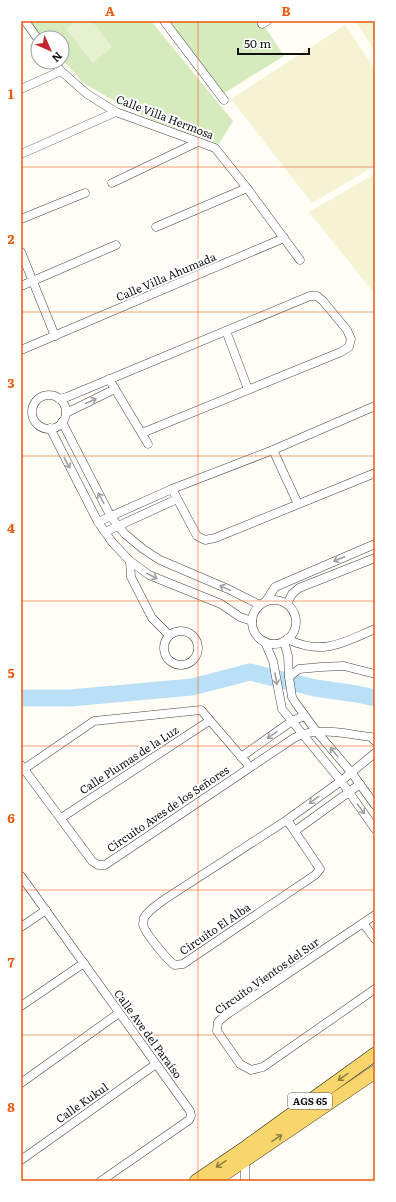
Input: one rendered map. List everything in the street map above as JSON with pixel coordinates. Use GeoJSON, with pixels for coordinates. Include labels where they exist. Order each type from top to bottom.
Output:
{"type":"FeatureCollection","features":[{"type":"Feature","properties":{"kind":"main road","name":"AGS 65"},"geometry":{"type":"LineString","coordinates":[[214,1181],[245,1154],[375,1054]]}},
{"type":"Feature","properties":{"kind":"main road","name":"AGS 65"},"geometry":{"type":"LineString","coordinates":[[196,1181],[245,1154],[375,1072]]}},
{"type":"Feature","properties":{"kind":"street"},"geometry":{"type":"LineString","coordinates":[[21,22],[25,21],[32,30]]}},
{"type":"Feature","properties":{"kind":"street"},"geometry":{"type":"LineString","coordinates":[[164,21],[224,100]]}},
{"type":"Feature","properties":{"kind":"street"},"geometry":{"type":"LineString","coordinates":[[21,89],[61,71]]}},
{"type":"Feature","properties":{"kind":"street","name":"Calle Villa Hermosa"},"geometry":{"type":"LineString","coordinates":[[61,71],[87,94],[116,112],[215,148],[248,188],[300,260]]}},
{"type":"Feature","properties":{"kind":"street"},"geometry":{"type":"LineString","coordinates":[[21,154],[116,112]]}},
{"type":"Feature","properties":{"kind":"street"},"geometry":{"type":"LineString","coordinates":[[112,183],[198,142]]}},
{"type":"Feature","properties":{"kind":"street"},"geometry":{"type":"LineString","coordinates":[[156,227],[248,188]]}},
{"type":"Feature","properties":{"kind":"street"},"geometry":{"type":"LineString","coordinates":[[21,219],[85,193]]}},
{"type":"Feature","properties":{"kind":"street","name":"Calle Villa Ahumada"},"geometry":{"type":"LineString","coordinates":[[21,350],[284,238]]}},
{"type":"Feature","properties":{"kind":"street"},"geometry":{"type":"LineString","coordinates":[[21,286],[116,245]]}},
{"type":"Feature","properties":{"kind":"street"},"geometry":{"type":"LineString","coordinates":[[21,252],[56,336]]}},
{"type":"Feature","properties":{"kind":"street"},"geometry":{"type":"LineString","coordinates":[[60,399],[310,296],[317,296],[323,301],[347,330],[351,339],[349,346],[341,352],[142,433]]}},
{"type":"Feature","properties":{"kind":"street"},"geometry":{"type":"LineString","coordinates":[[226,331],[248,389]]}},
{"type":"Feature","properties":{"kind":"street"},"geometry":{"type":"LineString","coordinates":[[109,380],[116,389],[148,444]]}},
{"type":"Feature","properties":{"kind":"street"},"geometry":{"type":"LineString","coordinates":[[66,413],[116,389]]}},
{"type":"Feature","properties":{"kind":"street"},"geometry":{"type":"LineString","coordinates":[[46,395],[50,395],[60,399],[63,402],[66,413],[62,422],[50,428],[40,426],[36,423],[32,409],[37,400],[46,395]]}},
{"type":"Feature","properties":{"kind":"street"},"geometry":{"type":"LineString","coordinates":[[98,522],[172,489],[273,450],[375,406]]}},
{"type":"Feature","properties":{"kind":"street"},"geometry":{"type":"LineString","coordinates":[[62,422],[111,517],[118,526],[143,549],[160,560],[263,603],[273,600],[280,600],[287,604],[295,614],[295,629],[286,640],[281,643],[273,644],[265,642],[258,637],[254,631],[252,621],[253,614],[263,603],[275,587],[375,544]]}},
{"type":"Feature","properties":{"kind":"street"},"geometry":{"type":"LineString","coordinates":[[50,428],[98,522],[130,561],[149,575],[221,604],[240,617],[252,621]]}},
{"type":"Feature","properties":{"kind":"street"},"geometry":{"type":"LineString","coordinates":[[273,450],[298,504]]}},
{"type":"Feature","properties":{"kind":"street"},"geometry":{"type":"LineString","coordinates":[[172,489],[197,536],[205,540],[216,538],[375,474]]}},
{"type":"Feature","properties":{"kind":"street"},"geometry":{"type":"LineString","coordinates":[[105,532],[177,499]]}},
{"type":"Feature","properties":{"kind":"street"},"geometry":{"type":"LineString","coordinates":[[287,604],[292,594],[299,588],[375,558]]}},
{"type":"Feature","properties":{"kind":"street"},"geometry":{"type":"LineString","coordinates":[[130,561],[131,577],[152,618],[169,635]]}},
{"type":"Feature","properties":{"kind":"street"},"geometry":{"type":"LineString","coordinates":[[286,640],[299,645],[314,648],[334,646],[375,629]]}},
{"type":"Feature","properties":{"kind":"street"},"geometry":{"type":"LineString","coordinates":[[185,631],[194,637],[198,644],[198,650],[193,659],[183,665],[177,664],[167,658],[164,643],[169,635],[174,632],[185,631]]}},
{"type":"Feature","properties":{"kind":"street"},"geometry":{"type":"LineString","coordinates":[[286,640],[292,697],[304,716],[351,772],[375,805]]}},
{"type":"Feature","properties":{"kind":"street"},"geometry":{"type":"LineString","coordinates":[[265,642],[273,661],[282,709],[341,781],[375,829]]}},
{"type":"Feature","properties":{"kind":"street"},"geometry":{"type":"LineString","coordinates":[[289,677],[299,670],[344,666],[375,674]]}},
{"type":"Feature","properties":{"kind":"street","name":"Circuito Aves de los Señores"},"geometry":{"type":"LineString","coordinates":[[250,768],[201,710],[94,721],[22,767],[92,861],[98,865],[105,865],[303,734],[316,731],[370,737],[375,741]]}},
{"type":"Feature","properties":{"kind":"street"},"geometry":{"type":"LineString","coordinates":[[241,757],[292,721],[304,716]]}},
{"type":"Feature","properties":{"kind":"street","name":"Calle Plumas de la Luz"},"geometry":{"type":"LineString","coordinates":[[61,818],[209,721]]}},
{"type":"Feature","properties":{"kind":"street","name":"Circuito El Alba"},"geometry":{"type":"LineString","coordinates":[[287,820],[320,869],[315,875],[182,964],[175,965],[169,962],[146,931],[143,924],[144,917],[165,899],[287,820],[341,781],[375,753]]}},
{"type":"Feature","properties":{"kind":"street"},"geometry":{"type":"LineString","coordinates":[[295,832],[360,784]]}},
{"type":"Feature","properties":{"kind":"street","name":"Calle Ave del Paraíso"},"geometry":{"type":"LineString","coordinates":[[21,876],[190,1111],[191,1116],[189,1120],[101,1181]]}},
{"type":"Feature","properties":{"kind":"street"},"geometry":{"type":"LineString","coordinates":[[21,927],[46,910]]}},
{"type":"Feature","properties":{"kind":"street","name":"Circuito Vientos del Sur"},"geometry":{"type":"LineString","coordinates":[[375,915],[226,1015],[218,1022],[217,1031],[240,1064],[251,1070],[263,1067],[375,989]]}},
{"type":"Feature","properties":{"kind":"street"},"geometry":{"type":"LineString","coordinates":[[364,923],[373,933]]}},
{"type":"Feature","properties":{"kind":"street"},"geometry":{"type":"LineString","coordinates":[[21,1006],[84,963]]}},
{"type":"Feature","properties":{"kind":"street"},"geometry":{"type":"LineString","coordinates":[[21,1083],[120,1013]]}},
{"type":"Feature","properties":{"kind":"street","name":"Calle Kukul"},"geometry":{"type":"LineString","coordinates":[[21,1160],[156,1064]]}},
{"type":"Feature","properties":{"kind":"street"},"geometry":{"type":"LineString","coordinates":[[245,1154],[245,1181]]}},
{"type":"Feature","properties":{"kind":"shaded area"},"geometry":{"type":"Polygon","coordinates":[[[355,21],[375,21],[375,51],[355,21]]]}},
{"type":"Feature","properties":{"kind":"shaded area"},"geometry":{"type":"Polygon","coordinates":[[[345,25],[375,69],[375,166],[312,203],[231,99],[345,25]]]}},
{"type":"Feature","properties":{"kind":"shaded area"},"geometry":{"type":"Polygon","coordinates":[[[375,174],[375,294],[309,212],[375,174]]]}},
{"type":"Feature","properties":{"kind":"green space"},"geometry":{"type":"Polygon","coordinates":[[[28,21],[151,21],[233,121],[219,144],[152,120],[83,83],[70,68],[70,30],[36,30],[28,21]]]}},
{"type":"Feature","properties":{"kind":"green space"},"geometry":{"type":"Polygon","coordinates":[[[76,21],[92,21],[112,47],[93,63],[70,34],[70,30],[66,29],[76,21]]]}},
{"type":"Feature","properties":{"kind":"green space"},"geometry":{"type":"Polygon","coordinates":[[[166,21],[261,21],[284,56],[221,95],[166,21]]]}},
{"type":"Feature","properties":{"kind":"waterway"},"geometry":{"type":"LineString","coordinates":[[21,698],[70,698],[192,687],[250,672],[315,688],[375,698]]}}]}
